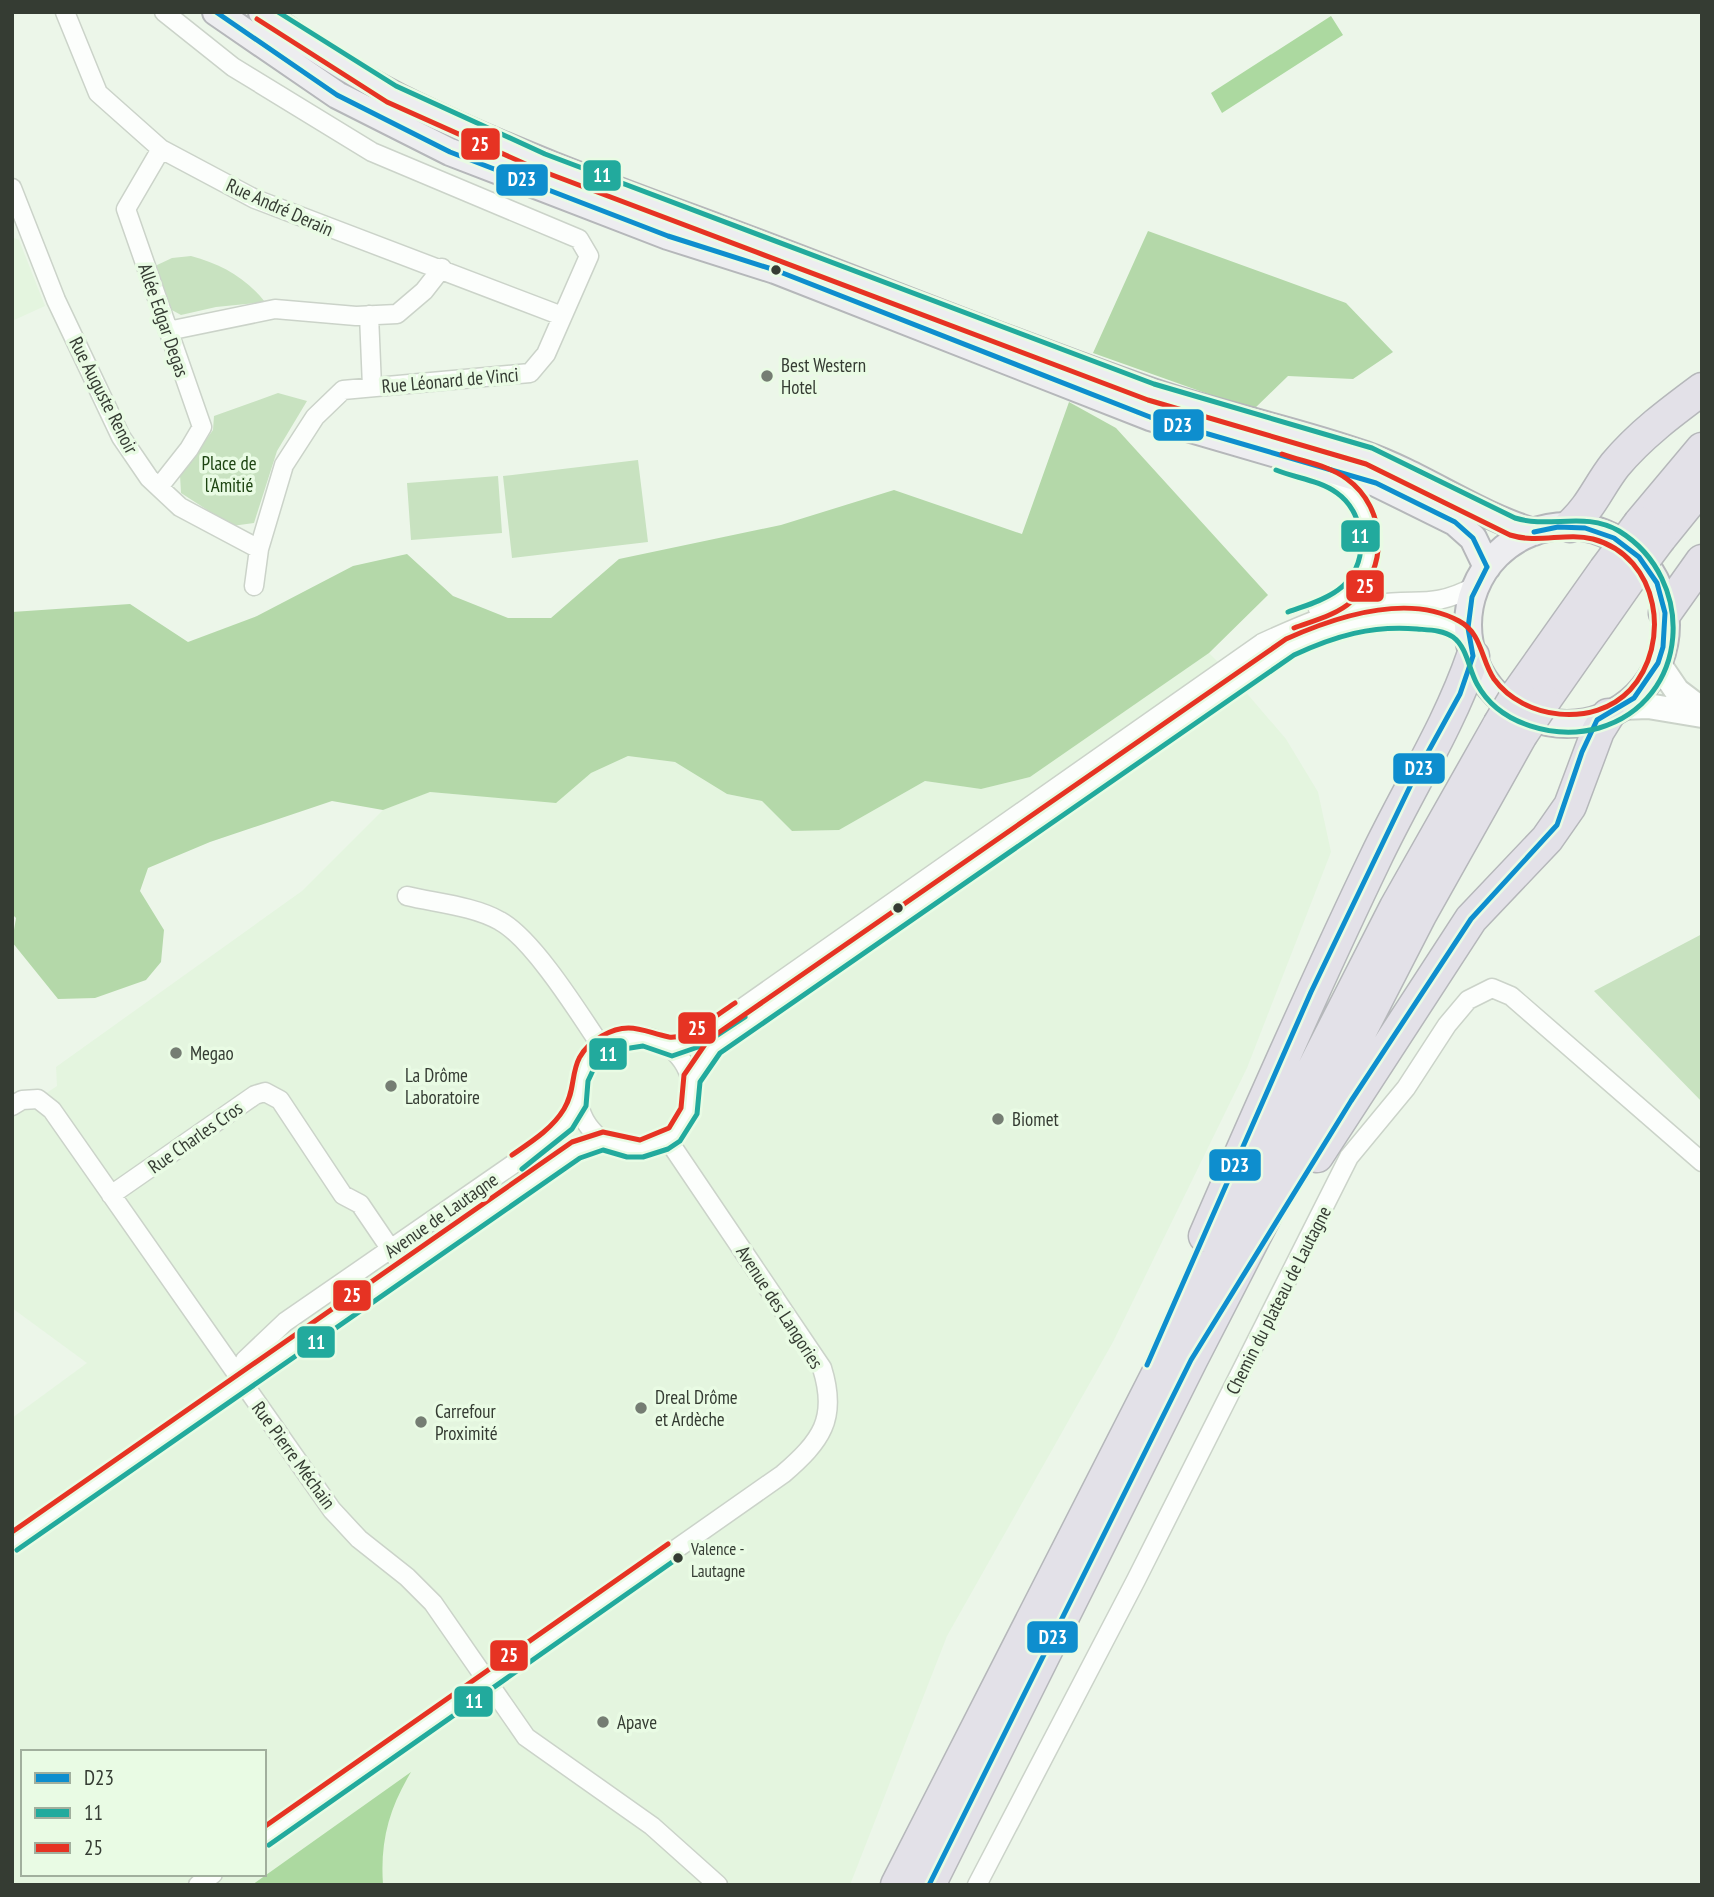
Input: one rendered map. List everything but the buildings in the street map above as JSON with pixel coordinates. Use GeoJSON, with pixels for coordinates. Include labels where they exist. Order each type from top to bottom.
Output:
{"type":"FeatureCollection","features":[{"type":"Feature","properties":{"kind":"highway"},"geometry":{"type":"LineString","coordinates":[[1570,526],[1591,506],[1613,467],[1635,443],[1702,389]]}},
{"type":"Feature","properties":{"kind":"highway"},"geometry":{"type":"LineString","coordinates":[[897,1885],[1396,907],[1531,697],[1650,530],[1702,449]]}},
{"type":"Feature","properties":{"kind":"highway"},"geometry":{"type":"LineString","coordinates":[[1650,530],[1702,486]]}},
{"type":"Feature","properties":{"kind":"highway"},"geometry":{"type":"LineString","coordinates":[[1665,613],[1702,561]]}},
{"type":"Feature","properties":{"kind":"highway"},"geometry":{"type":"LineString","coordinates":[[1064,1556],[1311,992],[1418,772],[1458,700],[1471,650]]}},
{"type":"Feature","properties":{"kind":"highway"},"geometry":{"type":"LineString","coordinates":[[1191,1360],[1351,1101],[1471,919],[1557,825],[1582,752],[1609,714]]}},
{"type":"Feature","properties":{"kind":"highway"},"geometry":{"type":"LineString","coordinates":[[929,1885],[1191,1360],[1420,915],[1510,730]]}},
{"type":"Feature","properties":{"kind":"main road"},"geometry":{"type":"LineString","coordinates":[[216,12],[337,95],[450,152],[668,236],[775,270],[1150,417],[1353,474],[1415,500],[1466,530],[1479,545],[1482,577]]}},
{"type":"Feature","properties":{"kind":"main road"},"geometry":{"type":"LineString","coordinates":[[262,12],[352,72],[414,106],[490,140],[662,208],[1100,373],[1244,421],[1364,454],[1415,475],[1496,520],[1534,532]]}},
{"type":"Feature","properties":{"kind":"main road"},"geometry":{"type":"LineString","coordinates":[[1609,714],[1644,687],[1658,663],[1664,638],[1665,613],[1657,583],[1639,557],[1607,535],[1570,526],[1534,532],[1513,542],[1482,577],[1469,612],[1471,650],[1492,689],[1521,713],[1553,723],[1609,714],[1648,706],[1702,715]]}},
{"type":"Feature","properties":{"kind":"main road"},"geometry":{"type":"LineString","coordinates":[[1658,663],[1677,691],[1702,709]]}},
{"type":"Feature","properties":{"kind":"street","name":"Rue André Derain"},"geometry":{"type":"LineString","coordinates":[[65,12],[98,93],[161,149],[255,199],[390,253],[442,268],[562,316]]}},
{"type":"Feature","properties":{"kind":"street","name":"Rue Léonard de Vinci"},"geometry":{"type":"LineString","coordinates":[[164,12],[233,67],[372,152],[579,239],[589,256],[546,354],[530,373],[343,390],[315,416],[284,464],[259,549],[254,586]]}},
{"type":"Feature","properties":{"kind":"street","name":"Allée Edgar Degas"},"geometry":{"type":"LineString","coordinates":[[159,487],[189,449],[202,427],[125,209],[161,149]]}},
{"type":"Feature","properties":{"kind":"street","name":"Rue Auguste Renoir"},"geometry":{"type":"LineString","coordinates":[[12,188],[56,300],[121,437],[159,487],[180,507],[259,549]]}},
{"type":"Feature","properties":{"kind":"street"},"geometry":{"type":"LineString","coordinates":[[169,331],[275,309],[369,315],[397,314],[424,291],[442,268]]}},
{"type":"Feature","properties":{"kind":"street"},"geometry":{"type":"LineString","coordinates":[[369,315],[372,387]]}},
{"type":"Feature","properties":{"kind":"street"},"geometry":{"type":"LineString","coordinates":[[1239,444],[1343,486],[1358,500],[1367,517],[1370,538],[1370,560],[1347,595],[1289,621],[1272,631],[1262,643]]}},
{"type":"Feature","properties":{"kind":"street"},"geometry":{"type":"LineString","coordinates":[[670,1047],[708,1032],[1262,643],[1326,615],[1377,604],[1442,601],[1482,577]]}},
{"type":"Feature","properties":{"kind":"street"},"geometry":{"type":"LineString","coordinates":[[691,1081],[714,1047],[1290,648],[1328,630],[1367,618],[1435,622],[1458,630],[1471,650]]}},
{"type":"Feature","properties":{"kind":"street"},"geometry":{"type":"LineString","coordinates":[[407,896],[479,914],[510,927],[531,949],[601,1046]]}},
{"type":"Feature","properties":{"kind":"street","name":"Chemin du plateau de Lautagne"},"geometry":{"type":"LineString","coordinates":[[978,1885],[1136,1580],[1349,1157],[1406,1088],[1447,1025],[1468,1000],[1492,988],[1511,996],[1702,1162]]}},
{"type":"Feature","properties":{"kind":"street"},"geometry":{"type":"LineString","coordinates":[[636,1035],[660,1041],[670,1047],[687,1068],[691,1081],[692,1098],[688,1114],[668,1140],[643,1150],[629,1150],[603,1141],[592,1131],[578,1104],[577,1091],[584,1066],[601,1046],[612,1040],[636,1035]]}},
{"type":"Feature","properties":{"kind":"street","name":"Rue Charles Cros"},"geometry":{"type":"LineString","coordinates":[[111,1195],[256,1095],[265,1092],[280,1100],[343,1195],[360,1204],[404,1269]]}},
{"type":"Feature","properties":{"kind":"street","name":"Rue Pierre Méchain"},"geometry":{"type":"LineString","coordinates":[[12,1106],[30,1098],[46,1103],[332,1510],[359,1539],[407,1577],[433,1603],[488,1681]]}},
{"type":"Feature","properties":{"kind":"street","name":"Avenue de Lautagne"},"geometry":{"type":"LineString","coordinates":[[240,1379],[245,1360],[285,1322],[551,1138],[578,1104]]}},
{"type":"Feature","properties":{"kind":"street","name":"Avenue des Langories"},"geometry":{"type":"LineString","coordinates":[[266,1837],[783,1474],[808,1451],[825,1425],[830,1394],[822,1368],[809,1345],[668,1140]]}},
{"type":"Feature","properties":{"kind":"street","name":"Avenue de Lautagne"},"geometry":{"type":"LineString","coordinates":[[240,1379],[565,1157],[603,1141]]}},
{"type":"Feature","properties":{"kind":"street"},"geometry":{"type":"LineString","coordinates":[[12,1543],[240,1379]]}},
{"type":"Feature","properties":{"kind":"street"},"geometry":{"type":"LineString","coordinates":[[488,1681],[526,1737],[652,1826],[718,1885]]}},
{"type":"Feature","properties":{"kind":"shaded area"},"geometry":{"type":"Polygon","coordinates":[[[1331,16],[1343,35],[1222,113],[1211,93],[1331,16]]]}},
{"type":"Feature","properties":{"kind":"shaded area"},"geometry":{"type":"Polygon","coordinates":[[[1148,231],[1346,303],[1393,352],[1353,379],[1288,376],[1253,410],[1093,353],[1148,231]]]}},
{"type":"Feature","properties":{"kind":"shaded area"},"geometry":{"type":"Polygon","coordinates":[[[12,237],[19,240],[45,306],[12,321],[12,237]]]}},
{"type":"Feature","properties":{"kind":"shaded area"},"geometry":{"type":"Polygon","coordinates":[[[1069,402],[1116,428],[1268,595],[1209,653],[1030,777],[981,789],[925,781],[839,830],[792,831],[762,801],[727,794],[675,762],[628,756],[591,773],[556,803],[430,792],[383,810],[332,801],[210,842],[148,868],[140,891],[164,930],[161,962],[146,980],[95,998],[58,999],[12,942],[16,918],[12,914],[12,612],[130,604],[188,642],[257,616],[353,566],[407,554],[453,596],[508,618],[551,618],[619,559],[781,525],[894,490],[1022,534],[1069,402]]]}},
{"type":"Feature","properties":{"kind":"shaded area"},"geometry":{"type":"Polygon","coordinates":[[[1209,653],[1286,739],[1318,792],[1331,852],[1247,1068],[1113,1342],[947,1636],[850,1885],[12,1885],[12,1418],[87,1363],[12,1308],[12,1116],[57,1086],[56,1067],[302,891],[383,810],[429,792],[556,802],[591,773],[628,756],[675,762],[727,794],[762,801],[792,831],[839,830],[925,781],[981,789],[1030,777],[1209,653]]]}},
{"type":"Feature","properties":{"kind":"shaded area"},"geometry":{"type":"Polygon","coordinates":[[[411,1772],[397,1799],[388,1826],[383,1854],[383,1885],[252,1885],[411,1772]]]}},
{"type":"Feature","properties":{"kind":"green space"},"geometry":{"type":"Polygon","coordinates":[[[191,256],[232,273],[249,285],[265,302],[216,307],[181,315],[170,309],[155,266],[172,258],[191,256]]]}},
{"type":"Feature","properties":{"kind":"green space","name":"Place de l'Amitié"},"geometry":{"type":"Polygon","coordinates":[[[278,393],[307,401],[277,451],[254,523],[232,526],[181,493],[180,475],[213,430],[214,416],[278,393]]]}},
{"type":"Feature","properties":{"kind":"green space"},"geometry":{"type":"Polygon","coordinates":[[[638,460],[648,542],[512,558],[503,476],[638,460]]]}},
{"type":"Feature","properties":{"kind":"green space"},"geometry":{"type":"Polygon","coordinates":[[[498,476],[502,533],[411,540],[407,483],[498,476]]]}},
{"type":"Feature","properties":{"kind":"green space"},"geometry":{"type":"Polygon","coordinates":[[[1702,934],[1702,1102],[1594,991],[1702,934]]]}},
{"type":"Feature","properties":{"kind":"transit line","name":"D23"},"geometry":{"type":"LineString","coordinates":[[216,12],[337,95],[450,152],[668,236],[775,270],[1150,417],[1376,483],[1455,522],[1473,538],[1487,567]]}},
{"type":"Feature","properties":{"kind":"transit line","name":"11"},"geometry":{"type":"LineString","coordinates":[[17,1550],[580,1158],[603,1150],[627,1157],[643,1157],[668,1149],[680,1141],[697,1114],[700,1082],[720,1053],[1294,655],[1324,642],[1369,630],[1400,628],[1440,632],[1458,641],[1477,684],[1499,710],[1530,726],[1565,732],[1599,728],[1629,714],[1652,693],[1666,666],[1673,637],[1671,607],[1662,578],[1644,552],[1619,531],[1606,525],[1515,518],[1372,448],[1154,384],[545,154],[396,86],[278,12]]}},
{"type":"Feature","properties":{"kind":"transit line","name":"25"},"geometry":{"type":"LineString","coordinates":[[12,1532],[572,1142],[603,1132],[640,1140],[669,1128],[681,1108],[684,1075],[708,1040],[1286,639],[1327,623],[1372,611],[1417,609],[1439,613],[1467,626],[1477,640],[1494,679],[1507,693],[1541,711],[1560,714],[1598,710],[1615,702],[1630,690],[1643,671],[1651,650],[1654,627],[1652,604],[1645,583],[1633,564],[1616,549],[1583,537],[1531,538],[1510,535],[1366,464],[1148,400],[539,170],[387,102],[257,19]]}},
{"type":"Feature","properties":{"kind":"transit line","name":"25"},"geometry":{"type":"LineString","coordinates":[[1282,454],[1324,467],[1347,479],[1360,491],[1370,506],[1378,539],[1372,573],[1364,588],[1352,601],[1332,614],[1294,628]]}},
{"type":"Feature","properties":{"kind":"transit line","name":"11"},"geometry":{"type":"LineString","coordinates":[[1276,470],[1315,482],[1337,493],[1355,514],[1361,542],[1356,569],[1338,590],[1288,612]]}},
{"type":"Feature","properties":{"kind":"transit line","name":"D23"},"geometry":{"type":"LineString","coordinates":[[929,1885],[1191,1360],[1351,1101],[1471,919],[1557,825],[1582,752],[1597,720],[1634,698],[1658,663],[1663,647],[1665,613],[1657,583],[1639,557],[1614,538],[1585,528],[1558,527],[1534,532]]}},
{"type":"Feature","properties":{"kind":"transit line","name":"D23"},"geometry":{"type":"LineString","coordinates":[[1147,1365],[1311,992],[1417,772],[1460,694],[1473,656],[1468,628],[1472,597],[1487,567]]}},
{"type":"Feature","properties":{"kind":"transit line","name":"25"},"geometry":{"type":"LineString","coordinates":[[512,1155],[541,1135],[564,1109],[569,1099],[577,1062],[590,1044],[612,1031],[628,1028],[676,1037],[694,1030],[735,1003]]}},
{"type":"Feature","properties":{"kind":"transit line","name":"11"},"geometry":{"type":"LineString","coordinates":[[522,1169],[572,1129],[586,1106],[588,1081],[595,1066],[611,1051],[643,1046],[672,1056],[701,1046],[745,1017]]}},
{"type":"Feature","properties":{"kind":"transit line","name":"25"},"geometry":{"type":"LineString","coordinates":[[266,1826],[668,1544]]}},
{"type":"Feature","properties":{"kind":"transit line","name":"11"},"geometry":{"type":"LineString","coordinates":[[269,1845],[678,1558]]}},
{"type":"Feature","properties":{"kind":"place","name":"Best Western Hotel"},"geometry":{"type":"Point","coordinates":[767,376]}},
{"type":"Feature","properties":{"kind":"place","name":"Megao"},"geometry":{"type":"Point","coordinates":[176,1053]}},
{"type":"Feature","properties":{"kind":"place","name":"La Drôme Laboratoire"},"geometry":{"type":"Point","coordinates":[391,1086]}},
{"type":"Feature","properties":{"kind":"place","name":"Biomet"},"geometry":{"type":"Point","coordinates":[998,1119]}},
{"type":"Feature","properties":{"kind":"place","name":"Dreal Drôme et Ardèche"},"geometry":{"type":"Point","coordinates":[641,1408]}},
{"type":"Feature","properties":{"kind":"place","name":"Carrefour Proximité"},"geometry":{"type":"Point","coordinates":[421,1422]}},
{"type":"Feature","properties":{"kind":"place","name":"Valence - Lautagne"},"geometry":{"type":"Point","coordinates":[678,1558]}},
{"type":"Feature","properties":{"kind":"place","name":"Apave"},"geometry":{"type":"Point","coordinates":[603,1722]}}]}
